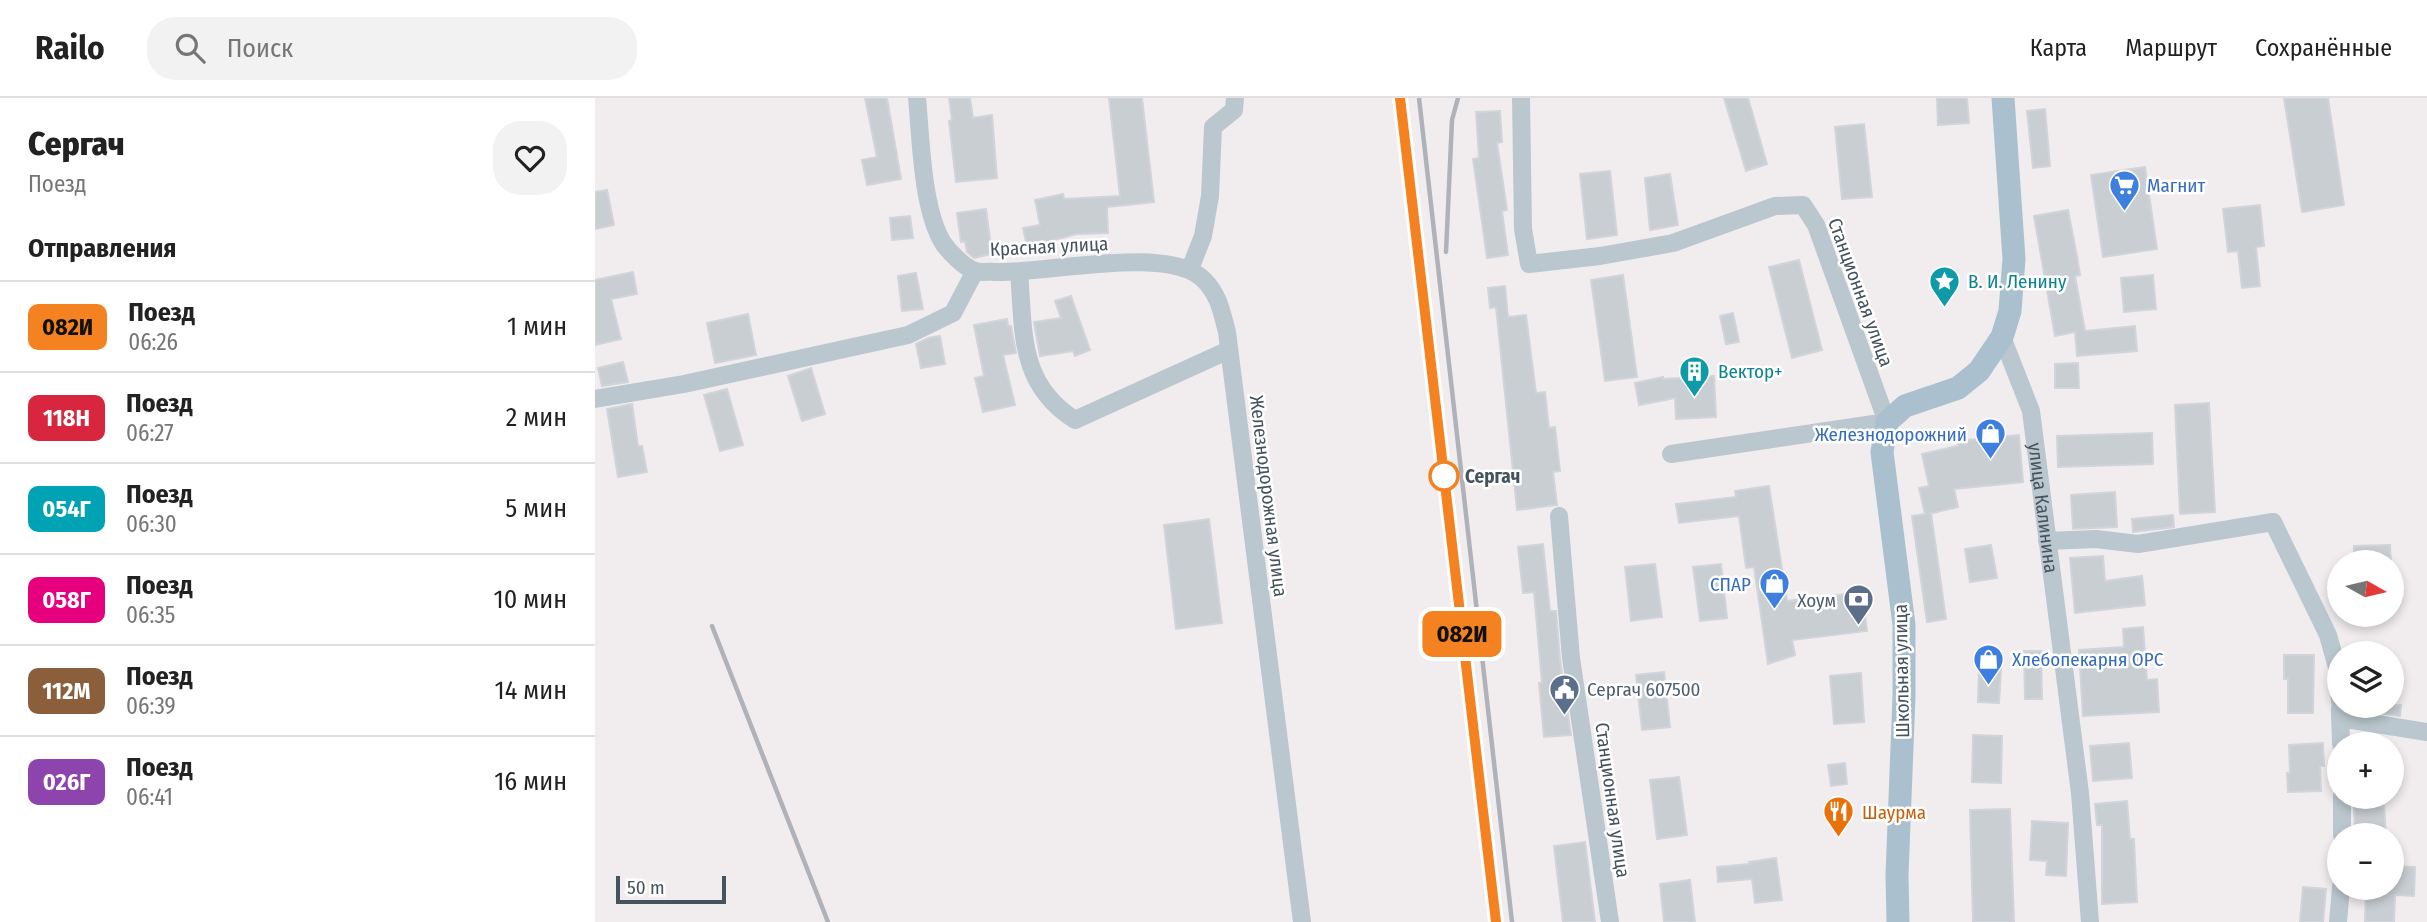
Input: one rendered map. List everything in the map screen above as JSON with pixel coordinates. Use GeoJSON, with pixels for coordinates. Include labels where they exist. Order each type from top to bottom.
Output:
{"type":"FeatureCollection","features":[{"type":"Feature","properties":{"kind":"main road"},"geometry":{"type":"LineString","coordinates":[[1887,422],[1905,406],[1958,387],[1979,371],[2002,337],[2010,311],[2014,259],[2003,98]]}},
{"type":"Feature","properties":{"kind":"main road","name":"Школьная улица"},"geometry":{"type":"LineString","coordinates":[[1887,422],[1882,452],[1904,625],[1898,922]]}},
{"type":"Feature","properties":{"kind":"street","name":"Красная улица"},"geometry":{"type":"LineString","coordinates":[[917,98],[926,186],[934,222],[944,244],[958,260],[975,271],[1019,272],[1151,262],[1190,269]]}},
{"type":"Feature","properties":{"kind":"street"},"geometry":{"type":"LineString","coordinates":[[1190,269],[1203,236],[1210,196],[1213,127],[1234,110],[1235,98]]}},
{"type":"Feature","properties":{"kind":"street","name":"Станционная улица"},"geometry":{"type":"LineString","coordinates":[[1521,98],[1523,229],[1529,264],[1600,256],[1673,243],[1775,206],[1803,205],[1816,225],[1887,422]]}},
{"type":"Feature","properties":{"kind":"street","name":"Железнодорожная улица"},"geometry":{"type":"LineString","coordinates":[[1190,269],[1204,279],[1217,297],[1229,350],[1302,922]]}},
{"type":"Feature","properties":{"kind":"street"},"geometry":{"type":"LineString","coordinates":[[595,399],[684,384],[908,335],[953,313],[975,271]]}},
{"type":"Feature","properties":{"kind":"street"},"geometry":{"type":"LineString","coordinates":[[1019,272],[1026,356],[1039,386],[1063,412],[1075,420],[1229,350]]}},
{"type":"Feature","properties":{"kind":"street","name":"улица Калинина"},"geometry":{"type":"LineString","coordinates":[[2002,337],[2031,411],[2080,793],[2090,922]]}},
{"type":"Feature","properties":{"kind":"street"},"geometry":{"type":"LineString","coordinates":[[1671,454],[1887,422]]}},
{"type":"Feature","properties":{"kind":"street","name":"Станционная улица"},"geometry":{"type":"LineString","coordinates":[[1559,516],[1571,658],[1610,922]]}},
{"type":"Feature","properties":{"kind":"street"},"geometry":{"type":"LineString","coordinates":[[2047,541],[2096,539],[2138,544],[2273,522],[2330,641]]}},
{"type":"Feature","properties":{"kind":"street"},"geometry":{"type":"LineString","coordinates":[[2374,718],[2427,732]]}},
{"type":"Feature","properties":{"kind":"street"},"geometry":{"type":"LineString","coordinates":[[2339,922],[2340,900]]}},
{"type":"Feature","properties":{"kind":"building"},"geometry":{"type":"Polygon","coordinates":[[[865,98],[887,98],[901,179],[867,185],[862,160],[877,157],[865,98]]]}},
{"type":"Feature","properties":{"kind":"building"},"geometry":{"type":"Polygon","coordinates":[[[949,98],[970,98],[973,118],[992,115],[997,178],[956,182],[949,98]]]}},
{"type":"Feature","properties":{"kind":"building"},"geometry":{"type":"Polygon","coordinates":[[[1109,98],[1142,98],[1154,202],[1107,207],[1108,233],[1077,234],[1038,244],[1039,249],[1028,251],[1023,228],[1040,225],[1035,200],[1063,194],[1064,199],[1120,196],[1109,98]]]}},
{"type":"Feature","properties":{"kind":"building"},"geometry":{"type":"Polygon","coordinates":[[[1724,98],[1748,98],[1767,164],[1746,171],[1724,98]]]}},
{"type":"Feature","properties":{"kind":"building"},"geometry":{"type":"Polygon","coordinates":[[[1937,98],[1967,98],[1969,123],[1938,125],[1937,98]]]}},
{"type":"Feature","properties":{"kind":"building"},"geometry":{"type":"Polygon","coordinates":[[[2284,98],[2328,98],[2344,205],[2302,212],[2284,98]]]}},
{"type":"Feature","properties":{"kind":"building"},"geometry":{"type":"Polygon","coordinates":[[[2045,109],[2050,166],[2033,168],[2027,111],[2045,109]]]}},
{"type":"Feature","properties":{"kind":"building"},"geometry":{"type":"Polygon","coordinates":[[[1500,111],[1502,142],[1497,143],[1507,210],[1502,211],[1508,255],[1487,258],[1473,159],[1479,158],[1476,112],[1500,111]]]}},
{"type":"Feature","properties":{"kind":"building"},"geometry":{"type":"Polygon","coordinates":[[[1864,124],[1872,197],[1842,199],[1835,127],[1864,124]]]}},
{"type":"Feature","properties":{"kind":"building","name":"Магнит"},"geometry":{"type":"Polygon","coordinates":[[[2145,167],[2157,249],[2103,257],[2091,175],[2145,167]]]}},
{"type":"Feature","properties":{"kind":"building"},"geometry":{"type":"Polygon","coordinates":[[[1610,171],[1617,235],[1587,239],[1580,174],[1610,171]]]}},
{"type":"Feature","properties":{"kind":"building"},"geometry":{"type":"Polygon","coordinates":[[[1670,174],[1678,225],[1650,230],[1645,178],[1670,174]]]}},
{"type":"Feature","properties":{"kind":"building"},"geometry":{"type":"Polygon","coordinates":[[[607,190],[614,225],[595,229],[595,192],[607,190]]]}},
{"type":"Feature","properties":{"kind":"building"},"geometry":{"type":"Polygon","coordinates":[[[2260,205],[2264,246],[2256,247],[2260,286],[2242,288],[2238,251],[2228,252],[2223,209],[2260,205]]]}},
{"type":"Feature","properties":{"kind":"building"},"geometry":{"type":"Polygon","coordinates":[[[986,209],[992,254],[974,258],[967,252],[965,241],[961,242],[957,213],[986,209]]]}},
{"type":"Feature","properties":{"kind":"building"},"geometry":{"type":"Polygon","coordinates":[[[2068,210],[2080,275],[2075,276],[2085,331],[2135,326],[2137,351],[2077,356],[2075,332],[2055,336],[2034,216],[2068,210]]]}},
{"type":"Feature","properties":{"kind":"building"},"geometry":{"type":"Polygon","coordinates":[[[910,216],[913,238],[892,240],[890,218],[910,216]]]}},
{"type":"Feature","properties":{"kind":"building"},"geometry":{"type":"Polygon","coordinates":[[[1799,260],[1822,350],[1792,358],[1769,267],[1799,260]]]}},
{"type":"Feature","properties":{"kind":"building"},"geometry":{"type":"Polygon","coordinates":[[[633,272],[637,294],[611,299],[621,339],[595,345],[595,280],[633,272]]]}},
{"type":"Feature","properties":{"kind":"building"},"geometry":{"type":"Polygon","coordinates":[[[916,273],[923,309],[902,311],[898,276],[916,273]]]}},
{"type":"Feature","properties":{"kind":"building"},"geometry":{"type":"Polygon","coordinates":[[[1623,275],[1637,377],[1605,381],[1591,280],[1623,275]]]}},
{"type":"Feature","properties":{"kind":"building"},"geometry":{"type":"Polygon","coordinates":[[[2153,275],[2156,309],[2124,312],[2121,278],[2153,275]]]}},
{"type":"Feature","properties":{"kind":"building","name":"Сергач"},"geometry":{"type":"Polygon","coordinates":[[[1505,286],[1508,317],[1526,315],[1536,393],[1545,392],[1549,428],[1555,427],[1560,471],[1553,472],[1557,505],[1517,510],[1496,307],[1490,308],[1488,288],[1505,286]]]}},
{"type":"Feature","properties":{"kind":"building"},"geometry":{"type":"Polygon","coordinates":[[[1071,296],[1090,350],[1075,356],[1073,351],[1040,356],[1034,322],[1061,318],[1055,301],[1071,296]]]}},
{"type":"Feature","properties":{"kind":"building"},"geometry":{"type":"Polygon","coordinates":[[[1733,313],[1739,342],[1726,344],[1720,316],[1733,313]]]}},
{"type":"Feature","properties":{"kind":"building"},"geometry":{"type":"Polygon","coordinates":[[[748,314],[756,355],[715,363],[707,323],[748,314]]]}},
{"type":"Feature","properties":{"kind":"building"},"geometry":{"type":"Polygon","coordinates":[[[1007,319],[1016,353],[1003,355],[1015,405],[983,412],[975,378],[984,376],[974,325],[1007,319]]]}},
{"type":"Feature","properties":{"kind":"building"},"geometry":{"type":"Polygon","coordinates":[[[940,336],[945,364],[921,368],[916,344],[940,336]]]}},
{"type":"Feature","properties":{"kind":"building"},"geometry":{"type":"Polygon","coordinates":[[[623,362],[628,382],[602,386],[598,368],[623,362]]]}},
{"type":"Feature","properties":{"kind":"building"},"geometry":{"type":"Polygon","coordinates":[[[2078,363],[2079,388],[2055,388],[2055,364],[2078,363]]]}},
{"type":"Feature","properties":{"kind":"building"},"geometry":{"type":"Polygon","coordinates":[[[811,368],[825,414],[802,421],[788,376],[811,368]]]}},
{"type":"Feature","properties":{"kind":"building","name":"Вектор+"},"geometry":{"type":"Polygon","coordinates":[[[1714,376],[1716,417],[1676,419],[1675,398],[1639,405],[1635,383],[1663,377],[1714,376]]]}},
{"type":"Feature","properties":{"kind":"building"},"geometry":{"type":"Polygon","coordinates":[[[727,389],[743,445],[720,451],[704,395],[727,389]]]}},
{"type":"Feature","properties":{"kind":"building"},"geometry":{"type":"Polygon","coordinates":[[[2209,403],[2215,512],[2180,514],[2175,405],[2209,403]]]}},
{"type":"Feature","properties":{"kind":"building"},"geometry":{"type":"Polygon","coordinates":[[[632,404],[638,446],[642,446],[647,472],[618,477],[607,409],[632,404]]]}},
{"type":"Feature","properties":{"kind":"building"},"geometry":{"type":"Polygon","coordinates":[[[2152,433],[2153,464],[2058,467],[2057,436],[2152,433]]]}},
{"type":"Feature","properties":{"kind":"building"},"geometry":{"type":"Polygon","coordinates":[[[2019,435],[2023,482],[1954,489],[1958,507],[1931,513],[1946,619],[1927,622],[1912,516],[1925,514],[1919,488],[1929,486],[1922,454],[1958,446],[1957,441],[2019,435]]]}},
{"type":"Feature","properties":{"kind":"building"},"geometry":{"type":"Polygon","coordinates":[[[1769,486],[1787,601],[1862,592],[1867,631],[1792,640],[1795,655],[1768,664],[1754,567],[1746,568],[1739,516],[1679,523],[1676,504],[1736,497],[1735,491],[1769,486]]]}},
{"type":"Feature","properties":{"kind":"building"},"geometry":{"type":"Polygon","coordinates":[[[2115,492],[2117,527],[2073,529],[2071,495],[2115,492]]]}},
{"type":"Feature","properties":{"kind":"building"},"geometry":{"type":"Polygon","coordinates":[[[2173,515],[2174,527],[2133,532],[2132,519],[2173,515]]]}},
{"type":"Feature","properties":{"kind":"building"},"geometry":{"type":"Polygon","coordinates":[[[1209,519],[1222,623],[1176,629],[1164,525],[1209,519]]]}},
{"type":"Feature","properties":{"kind":"building"},"geometry":{"type":"Polygon","coordinates":[[[1543,544],[1550,611],[1556,611],[1571,735],[1544,737],[1534,592],[1523,593],[1518,547],[1543,544]]]}},
{"type":"Feature","properties":{"kind":"building"},"geometry":{"type":"Polygon","coordinates":[[[1991,545],[1997,578],[1970,582],[1965,549],[1991,545]]]}},
{"type":"Feature","properties":{"kind":"building"},"geometry":{"type":"Polygon","coordinates":[[[2390,545],[2390,550],[2354,550],[2354,546],[2390,545]]]}},
{"type":"Feature","properties":{"kind":"building"},"geometry":{"type":"Polygon","coordinates":[[[2103,556],[2105,581],[2142,576],[2145,605],[2075,613],[2070,558],[2103,556]]]}},
{"type":"Feature","properties":{"kind":"building"},"geometry":{"type":"Polygon","coordinates":[[[1655,564],[1662,617],[1631,621],[1625,567],[1655,564]]]}},
{"type":"Feature","properties":{"kind":"building"},"geometry":{"type":"Polygon","coordinates":[[[1721,564],[1727,618],[1700,621],[1693,567],[1721,564]]]}},
{"type":"Feature","properties":{"kind":"building"},"geometry":{"type":"Polygon","coordinates":[[[2143,627],[2147,680],[2157,679],[2159,712],[2083,716],[2079,650],[2124,647],[2123,629],[2143,627]]]}},
{"type":"Feature","properties":{"kind":"building"},"geometry":{"type":"Polygon","coordinates":[[[2024,651],[2041,651],[2042,699],[2025,699],[2024,651]]]}},
{"type":"Feature","properties":{"kind":"building"},"geometry":{"type":"Polygon","coordinates":[[[2284,655],[2314,655],[2313,713],[2288,713],[2288,679],[2284,679],[2284,655]]]}},
{"type":"Feature","properties":{"kind":"building","name":"Хлебопекарня ОРС"},"geometry":{"type":"Polygon","coordinates":[[[1979,668],[2001,669],[1999,703],[1978,702],[1979,668]]]}},
{"type":"Feature","properties":{"kind":"building"},"geometry":{"type":"Polygon","coordinates":[[[1664,672],[1670,727],[1642,730],[1636,675],[1664,672]]]}},
{"type":"Feature","properties":{"kind":"building"},"geometry":{"type":"Polygon","coordinates":[[[1861,673],[1864,722],[1834,724],[1830,676],[1861,673]]]}},
{"type":"Feature","properties":{"kind":"building"},"geometry":{"type":"Polygon","coordinates":[[[1973,735],[2002,736],[2001,783],[1972,782],[1973,735]]]}},
{"type":"Feature","properties":{"kind":"building"},"geometry":{"type":"Polygon","coordinates":[[[2129,743],[2132,778],[2093,781],[2090,746],[2129,743]]]}},
{"type":"Feature","properties":{"kind":"building"},"geometry":{"type":"Polygon","coordinates":[[[2323,743],[2321,791],[2288,792],[2289,745],[2323,743]]]}},
{"type":"Feature","properties":{"kind":"building"},"geometry":{"type":"Polygon","coordinates":[[[1845,763],[1847,784],[1831,786],[1828,765],[1845,763]]]}},
{"type":"Feature","properties":{"kind":"building"},"geometry":{"type":"Polygon","coordinates":[[[1679,777],[1687,835],[1657,839],[1650,780],[1679,777]]]}},
{"type":"Feature","properties":{"kind":"building"},"geometry":{"type":"Polygon","coordinates":[[[2127,801],[2130,839],[2134,839],[2137,902],[2102,904],[2102,825],[2097,825],[2095,804],[2127,801]]]}},
{"type":"Feature","properties":{"kind":"building"},"geometry":{"type":"Polygon","coordinates":[[[2010,809],[2014,922],[1973,922],[1970,810],[2010,809]]]}},
{"type":"Feature","properties":{"kind":"building"},"geometry":{"type":"Polygon","coordinates":[[[2354,809],[2384,809],[2385,823],[2355,823],[2354,809]]]}},
{"type":"Feature","properties":{"kind":"building"},"geometry":{"type":"Polygon","coordinates":[[[2032,821],[2068,823],[2066,876],[2046,875],[2047,861],[2030,860],[2032,821]]]}},
{"type":"Feature","properties":{"kind":"building"},"geometry":{"type":"Polygon","coordinates":[[[1585,842],[1595,922],[1563,922],[1554,846],[1585,842]]]}},
{"type":"Feature","properties":{"kind":"building"},"geometry":{"type":"Polygon","coordinates":[[[1776,858],[1782,900],[1755,903],[1752,879],[1718,882],[1717,867],[1776,858]]]}},
{"type":"Feature","properties":{"kind":"building"},"geometry":{"type":"Polygon","coordinates":[[[2404,867],[2415,867],[2414,896],[2404,895],[2404,867]]]}},
{"type":"Feature","properties":{"kind":"building"},"geometry":{"type":"Polygon","coordinates":[[[1690,880],[1695,922],[1664,922],[1660,884],[1690,880]]]}},
{"type":"Feature","properties":{"kind":"building"},"geometry":{"type":"Polygon","coordinates":[[[2303,887],[2326,889],[2323,922],[2300,922],[2303,887]]]}},
{"type":"Feature","properties":{"kind":"building"},"geometry":{"type":"Polygon","coordinates":[[[2366,900],[2395,900],[2394,922],[2365,922],[2366,900]]]}},
{"type":"Feature","properties":{"kind":"railway"},"geometry":{"type":"LineString","coordinates":[[1400,98],[1495,922]]}},
{"type":"Feature","properties":{"kind":"railway"},"geometry":{"type":"LineString","coordinates":[[1419,98],[1512,922]]}},
{"type":"Feature","properties":{"kind":"railway"},"geometry":{"type":"LineString","coordinates":[[1446,252],[1452,120],[1458,98]]}},
{"type":"Feature","properties":{"kind":"railway"},"geometry":{"type":"LineString","coordinates":[[712,626],[828,922]]}},
{"type":"Feature","properties":{"kind":"train","name":"082И"},"geometry":{"type":"LineString","coordinates":[[1400,98],[1496,922]]}},
{"type":"Feature","properties":{"kind":"place","name":"Магнит"},"geometry":{"type":"Point","coordinates":[2124,212]}},
{"type":"Feature","properties":{"kind":"place","name":"В. И. Ленину"},"geometry":{"type":"Point","coordinates":[1945,308]}},
{"type":"Feature","properties":{"kind":"place","name":"Вектор+"},"geometry":{"type":"Point","coordinates":[1695,398]}},
{"type":"Feature","properties":{"kind":"place","name":"Железнодорожний"},"geometry":{"type":"Point","coordinates":[1990,461]}},
{"type":"Feature","properties":{"kind":"place","name":"Сергач"},"geometry":{"type":"Point","coordinates":[1444,476]}},
{"type":"Feature","properties":{"kind":"place","name":"СПАР"},"geometry":{"type":"Point","coordinates":[1774,611]}},
{"type":"Feature","properties":{"kind":"place","name":"Хоум"},"geometry":{"type":"Point","coordinates":[1859,627]}},
{"type":"Feature","properties":{"kind":"place","name":"Хлебопекарня ОРС"},"geometry":{"type":"Point","coordinates":[1989,686]}},
{"type":"Feature","properties":{"kind":"place","name":"Сергач 607500"},"geometry":{"type":"Point","coordinates":[1564,716]}},
{"type":"Feature","properties":{"kind":"place","name":"Шаурма"},"geometry":{"type":"Point","coordinates":[1839,839]}}]}
